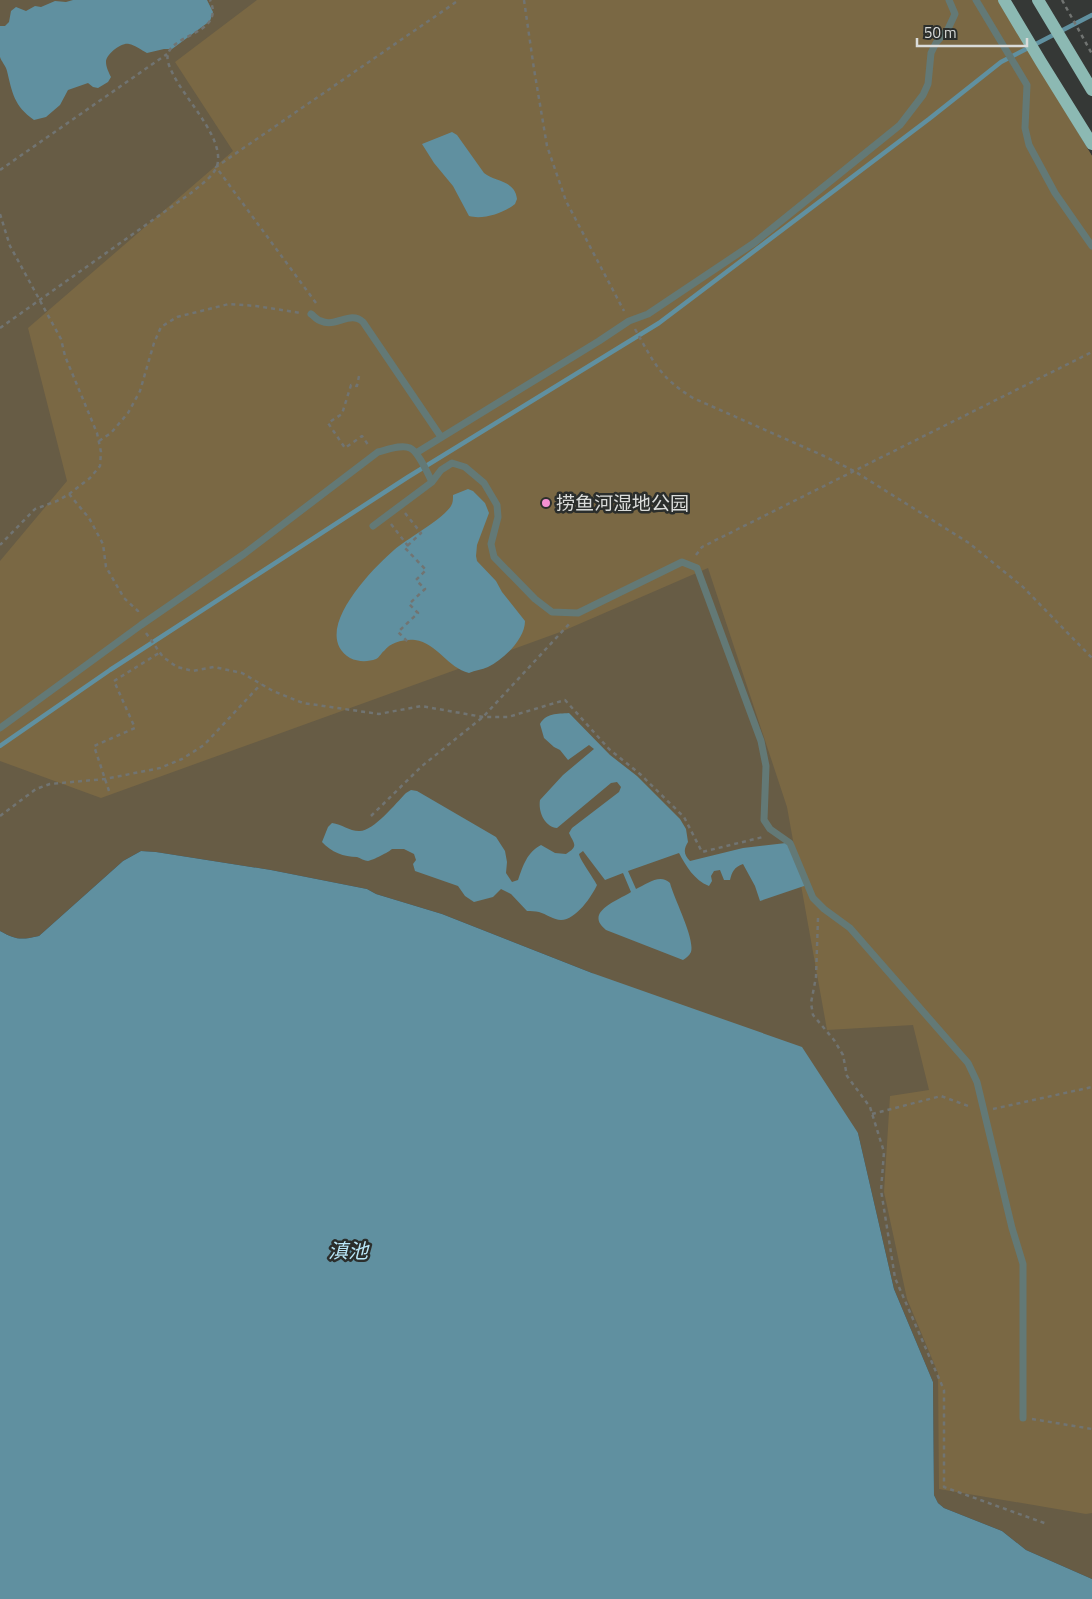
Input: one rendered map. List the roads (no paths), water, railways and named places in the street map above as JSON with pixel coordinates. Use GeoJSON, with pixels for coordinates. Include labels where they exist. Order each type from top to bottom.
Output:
{"type":"FeatureCollection","features":[{"type":"Feature","properties":{"kind":"main road"},"geometry":{"type":"LineString","coordinates":[[1004,0],[1092,144]]}},
{"type":"Feature","properties":{"kind":"main road"},"geometry":{"type":"LineString","coordinates":[[1041,4],[1067,48],[1088,76],[1092,90]]}},
{"type":"Feature","properties":{"kind":"lane"},"geometry":{"type":"LineString","coordinates":[[416,453],[630,322],[648,314],[754,243],[900,125],[923,95],[928,84],[931,53],[936,42],[948,29],[955,14],[949,0]]}},
{"type":"Feature","properties":{"kind":"lane"},"geometry":{"type":"LineString","coordinates":[[976,0],[1027,86],[1025,128],[1029,145],[1055,193],[1092,246]]}},
{"type":"Feature","properties":{"kind":"lane"},"geometry":{"type":"LineString","coordinates":[[311,314],[322,322],[330,323],[353,316],[363,322],[441,438]]}},
{"type":"Feature","properties":{"kind":"lane"},"geometry":{"type":"LineString","coordinates":[[0,728],[141,625],[244,554],[378,452],[399,447],[410,448],[416,453],[431,479]]}},
{"type":"Feature","properties":{"kind":"lane"},"geometry":{"type":"LineString","coordinates":[[372,526],[386,517],[441,470],[452,463],[465,467],[484,483],[496,505],[498,517],[491,544],[494,557],[535,599],[552,612],[578,613],[682,562],[696,568],[761,741],[766,766],[764,820],[770,829],[790,843],[813,898],[824,909],[850,928],[968,1063],[977,1082],[1012,1228],[1023,1264],[1023,1418]]}},
{"type":"Feature","properties":{"kind":"water"},"geometry":{"type":"Polygon","coordinates":[[[73,0],[207,0],[213,12],[210,21],[172,49],[147,53],[129,44],[119,47],[111,52],[106,62],[111,77],[108,82],[98,88],[88,83],[68,90],[60,105],[46,117],[34,120],[18,104],[12,92],[6,69],[0,57],[0,26],[5,26],[9,22],[11,11],[16,7],[26,11],[35,6],[41,7],[55,1],[66,2],[73,0]]]}},
{"type":"Feature","properties":{"kind":"water"},"geometry":{"type":"Polygon","coordinates":[[[452,132],[457,135],[484,173],[513,188],[517,199],[515,204],[493,215],[469,216],[453,186],[434,163],[422,144],[452,132]]]}},
{"type":"Feature","properties":{"kind":"water"},"geometry":{"type":"Polygon","coordinates":[[[468,489],[473,491],[485,503],[489,513],[477,545],[477,561],[496,581],[502,592],[525,621],[518,641],[507,654],[494,663],[486,668],[469,673],[455,666],[430,646],[415,640],[394,643],[373,660],[360,661],[350,658],[339,647],[337,633],[340,618],[360,585],[394,550],[447,511],[452,504],[453,495],[468,489]]]}},
{"type":"Feature","properties":{"kind":"water"},"geometry":{"type":"Polygon","coordinates":[[[569,713],[610,755],[637,776],[680,819],[686,829],[688,842],[685,852],[686,857],[690,861],[743,848],[786,843],[791,847],[807,885],[760,901],[755,886],[743,864],[734,870],[730,880],[724,880],[720,870],[714,871],[709,886],[695,876],[679,853],[628,871],[636,889],[658,879],[666,880],[670,883],[690,938],[691,952],[683,960],[606,930],[600,924],[599,918],[605,907],[631,892],[623,873],[605,880],[583,851],[579,854],[580,857],[597,885],[578,912],[567,919],[561,920],[539,912],[527,911],[511,894],[501,889],[493,897],[474,902],[465,896],[458,886],[415,871],[413,864],[416,860],[414,854],[404,849],[392,849],[368,861],[338,853],[329,849],[322,842],[328,827],[332,823],[355,831],[365,830],[377,822],[406,793],[411,790],[417,791],[496,837],[505,851],[506,873],[512,882],[518,880],[529,855],[541,845],[555,853],[566,854],[573,849],[574,842],[569,833],[572,828],[619,792],[621,787],[617,782],[611,783],[557,828],[549,825],[543,818],[540,800],[563,775],[594,749],[589,745],[568,760],[560,750],[544,738],[540,724],[542,720],[552,715],[569,713]]]}},
{"type":"Feature","properties":{"kind":"water","name":"滇池"},"geometry":{"type":"Polygon","coordinates":[[[141,851],[271,870],[367,889],[376,894],[442,914],[592,973],[802,1047],[858,1133],[894,1289],[933,1382],[934,1495],[938,1503],[944,1508],[1002,1531],[1026,1550],[1092,1579],[1092,1599],[0,1599],[0,931],[19,938],[39,936],[123,861],[141,851]]]}},
{"type":"Feature","properties":{"kind":"waterway"},"geometry":{"type":"LineString","coordinates":[[0,746],[110,670],[408,477],[659,323],[929,119],[1001,62],[1092,15]]}},
{"type":"Feature","properties":{"kind":"place","name":"捞鱼河湿地公园"},"geometry":{"type":"Point","coordinates":[546,503]}}]}
